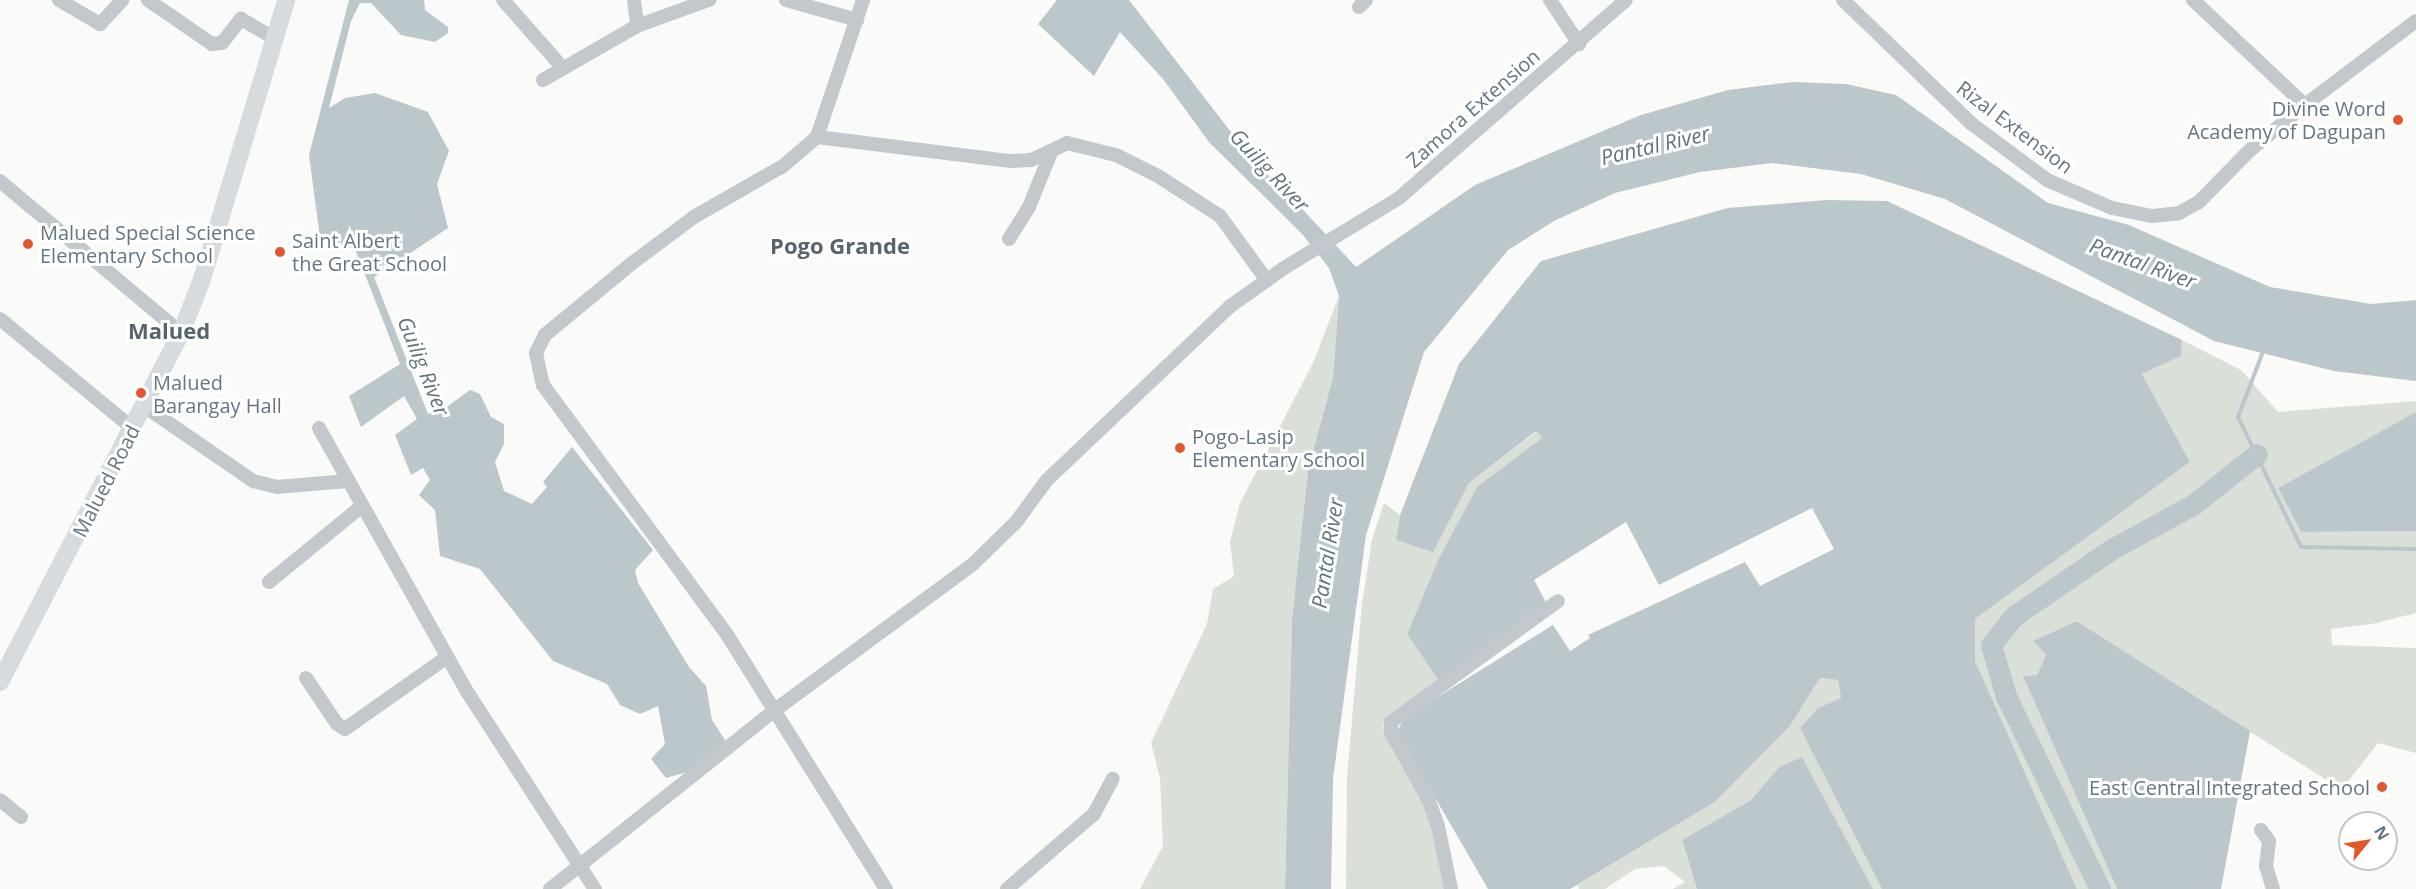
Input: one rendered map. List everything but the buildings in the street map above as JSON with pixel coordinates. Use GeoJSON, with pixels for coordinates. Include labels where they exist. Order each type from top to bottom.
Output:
{"type":"FeatureCollection","features":[{"type":"Feature","properties":{"kind":"street"},"geometry":{"type":"LineString","coordinates":[[59,0],[99,24],[122,0]]}},
{"type":"Feature","properties":{"kind":"street"},"geometry":{"type":"LineString","coordinates":[[148,0],[212,44],[222,42],[241,19],[274,38]]}},
{"type":"Feature","properties":{"kind":"street","name":"Malued Road"},"geometry":{"type":"LineString","coordinates":[[0,682],[181,333],[201,279],[286,0]]}},
{"type":"Feature","properties":{"kind":"street"},"geometry":{"type":"LineString","coordinates":[[503,0],[562,68]]}},
{"type":"Feature","properties":{"kind":"street"},"geometry":{"type":"LineString","coordinates":[[634,0],[637,26]]}},
{"type":"Feature","properties":{"kind":"street"},"geometry":{"type":"LineString","coordinates":[[543,80],[637,26],[709,0]]}},
{"type":"Feature","properties":{"kind":"street"},"geometry":{"type":"LineString","coordinates":[[786,0],[857,20]]}},
{"type":"Feature","properties":{"kind":"street"},"geometry":{"type":"LineString","coordinates":[[863,0],[817,137],[783,166],[694,216],[631,264],[545,335],[536,353],[543,385],[677,562],[775,710],[879,886]]}},
{"type":"Feature","properties":{"kind":"street"},"geometry":{"type":"LineString","coordinates":[[1550,0],[1579,44]]}},
{"type":"Feature","properties":{"kind":"street","name":"Zamora Extension"},"geometry":{"type":"LineString","coordinates":[[550,889],[582,866],[775,710],[870,644],[994,546],[1047,480],[1229,307],[1266,279],[1399,198],[1579,44],[1626,0]]}},
{"type":"Feature","properties":{"kind":"street","name":"Rizal Extension"},"geometry":{"type":"LineString","coordinates":[[1843,0],[1972,124],[2047,180],[2112,208],[2152,216],[2190,209],[2305,105],[2416,21]]}},
{"type":"Feature","properties":{"kind":"street"},"geometry":{"type":"LineString","coordinates":[[2193,0],[2305,105]]}},
{"type":"Feature","properties":{"kind":"street"},"geometry":{"type":"LineString","coordinates":[[817,137],[1011,161],[1031,160],[1052,150],[1074,144],[1116,155],[1168,182],[1220,216],[1266,279]]}},
{"type":"Feature","properties":{"kind":"street"},"geometry":{"type":"LineString","coordinates":[[1009,239],[1029,207],[1052,150]]}},
{"type":"Feature","properties":{"kind":"street"},"geometry":{"type":"LineString","coordinates":[[0,181],[181,333]]}},
{"type":"Feature","properties":{"kind":"street"},"geometry":{"type":"LineString","coordinates":[[0,319],[132,428]]}},
{"type":"Feature","properties":{"kind":"street"},"geometry":{"type":"LineString","coordinates":[[144,406],[253,481],[277,487],[348,481]]}},
{"type":"Feature","properties":{"kind":"street"},"geometry":{"type":"LineString","coordinates":[[319,428],[447,657],[595,889]]}},
{"type":"Feature","properties":{"kind":"street"},"geometry":{"type":"LineString","coordinates":[[269,582],[362,506]]}},
{"type":"Feature","properties":{"kind":"street"},"geometry":{"type":"LineString","coordinates":[[1451,889],[1438,826],[1428,799],[1391,732],[1391,722],[1558,601]]}},
{"type":"Feature","properties":{"kind":"street"},"geometry":{"type":"LineString","coordinates":[[306,678],[337,724],[350,728],[447,657]]}},
{"type":"Feature","properties":{"kind":"street"},"geometry":{"type":"LineString","coordinates":[[1007,889],[1094,814],[1113,779]]}},
{"type":"Feature","properties":{"kind":"street"},"geometry":{"type":"LineString","coordinates":[[0,800],[21,818]]}},
{"type":"Feature","properties":{"kind":"street"},"geometry":{"type":"LineString","coordinates":[[2261,830],[2269,841],[2266,866],[2273,889]]}},
{"type":"Feature","properties":{"kind":"shaded area"},"geometry":{"type":"Polygon","coordinates":[[[1339,296],[1333,377],[1308,470],[1292,619],[1285,889],[1140,889],[1163,846],[1160,778],[1151,743],[1207,624],[1213,589],[1234,576],[1230,542],[1240,503],[1313,363],[1339,296]]]}},
{"type":"Feature","properties":{"kind":"shaded area"},"geometry":{"type":"Polygon","coordinates":[[[2182,340],[2241,370],[2278,412],[2416,401],[2416,412],[2278,488],[2301,532],[2416,531],[2416,613],[2372,624],[2331,629],[2332,645],[2416,648],[2416,753],[2378,743],[2349,780],[2347,793],[2075,621],[2033,641],[2046,653],[2037,675],[2023,676],[2117,889],[2077,889],[1975,661],[1975,619],[2190,462],[2142,374],[2181,356],[2182,340]]]}},
{"type":"Feature","properties":{"kind":"shaded area"},"geometry":{"type":"Polygon","coordinates":[[[1537,431],[1542,439],[1477,487],[1438,560],[1407,634],[1439,681],[1387,717],[1383,727],[1422,801],[1432,827],[1445,889],[1346,889],[1347,778],[1362,604],[1372,540],[1384,503],[1400,515],[1396,540],[1433,551],[1469,483],[1537,431]]]}},
{"type":"Feature","properties":{"kind":"shaded area"},"geometry":{"type":"Polygon","coordinates":[[[1820,678],[1838,680],[1841,698],[1818,708],[1800,728],[1882,889],[1873,889],[1802,757],[1779,767],[1751,800],[1682,840],[1697,889],[1673,889],[1685,882],[1664,866],[1635,869],[1605,889],[1579,889],[1577,885],[1715,802],[1790,726],[1820,678]]]}},
{"type":"Feature","properties":{"kind":"water"},"geometry":{"type":"Polygon","coordinates":[[[349,0],[424,0],[425,10],[448,27],[448,33],[435,42],[401,35],[371,3],[360,3],[351,21],[329,108],[345,98],[375,93],[428,112],[449,151],[437,184],[448,228],[374,277],[428,414],[444,409],[470,390],[480,394],[491,417],[504,424],[504,444],[495,462],[504,491],[532,504],[547,487],[543,482],[572,447],[653,550],[635,570],[638,583],[689,667],[706,686],[712,720],[727,743],[691,771],[666,778],[651,759],[665,744],[658,706],[640,714],[620,705],[607,684],[553,661],[480,569],[440,556],[435,510],[419,495],[430,480],[423,468],[411,475],[395,435],[417,419],[404,396],[361,427],[349,396],[400,364],[355,249],[320,238],[309,155],[349,0]]]}},
{"type":"Feature","properties":{"kind":"water","name":"Pantal River"},"geometry":{"type":"Polygon","coordinates":[[[1057,0],[1129,0],[1258,167],[1280,185],[1356,267],[1475,185],[1641,115],[1728,90],[1793,82],[1846,84],[1896,95],[2048,203],[2129,225],[2270,287],[2371,304],[2416,300],[2416,381],[2334,371],[2214,341],[1945,199],[1861,174],[1772,163],[1700,172],[1615,193],[1554,221],[1508,250],[1424,352],[1366,535],[1333,779],[1331,889],[1285,889],[1292,619],[1308,470],[1333,377],[1339,296],[1329,268],[1303,235],[1209,142],[1163,79],[1120,32],[1094,76],[1038,24],[1057,0]]]}},
{"type":"Feature","properties":{"kind":"water"},"geometry":{"type":"Polygon","coordinates":[[[1826,200],[1887,201],[2182,340],[2181,356],[2142,374],[2190,462],[1975,619],[1975,661],[2077,889],[1882,889],[1800,728],[1818,708],[1841,698],[1838,680],[1820,678],[1790,726],[1715,802],[1570,889],[1488,889],[1397,732],[1404,718],[1553,625],[1570,651],[1590,638],[1588,635],[1745,562],[1760,586],[1834,549],[1812,508],[1659,585],[1626,522],[1534,580],[1548,606],[1439,681],[1407,634],[1438,560],[1477,487],[1542,438],[1536,431],[1469,483],[1433,552],[1396,540],[1400,515],[1459,364],[1541,261],[1728,208],[1826,200]]]}},
{"type":"Feature","properties":{"kind":"water"},"geometry":{"type":"Polygon","coordinates":[[[2416,412],[2416,531],[2301,532],[2278,488],[2416,412]]]}},
{"type":"Feature","properties":{"kind":"water"},"geometry":{"type":"Polygon","coordinates":[[[2076,621],[2250,731],[2221,889],[2117,889],[2023,676],[2037,675],[2046,654],[2033,641],[2076,621]]]}},
{"type":"Feature","properties":{"kind":"water"},"geometry":{"type":"Polygon","coordinates":[[[1802,757],[1873,889],[1697,889],[1682,840],[1751,800],[1779,767],[1802,757]]]}},
{"type":"Feature","properties":{"kind":"waterway"},"geometry":{"type":"LineString","coordinates":[[2264,349],[2238,417],[2301,547],[2416,549]]}},
{"type":"Feature","properties":{"kind":"waterway"},"geometry":{"type":"LineString","coordinates":[[2100,889],[2006,696],[1991,645],[2014,616],[2112,549],[2194,504],[2257,454]]}},
{"type":"Feature","properties":{"kind":"place","name":"Divine Word Academy of Dagupan"},"geometry":{"type":"Point","coordinates":[2398,120]}},
{"type":"Feature","properties":{"kind":"place","name":"Malued Special Science Elementary School"},"geometry":{"type":"Point","coordinates":[28,244]}},
{"type":"Feature","properties":{"kind":"place","name":"Saint Albert the Great School"},"geometry":{"type":"Point","coordinates":[280,252]}},
{"type":"Feature","properties":{"kind":"place","name":"Malued Barangay Hall"},"geometry":{"type":"Point","coordinates":[141,393]}},
{"type":"Feature","properties":{"kind":"place","name":"Pogo-Lasip Elementary School"},"geometry":{"type":"Point","coordinates":[1180,448]}},
{"type":"Feature","properties":{"kind":"place","name":"East Central Integrated School"},"geometry":{"type":"Point","coordinates":[2382,787]}},
{"type":"Feature","properties":{"kind":"district","name":"Pogo Grande"},"geometry":{"type":"Point","coordinates":[840,246]}},
{"type":"Feature","properties":{"kind":"district","name":"Malued"},"geometry":{"type":"Point","coordinates":[169,331]}},
{"type":"Feature","properties":{"kind":"water label","name":"Guilig River"},"geometry":{"type":"Point","coordinates":[1270,170]}},
{"type":"Feature","properties":{"kind":"water label","name":"Guilig River"},"geometry":{"type":"Point","coordinates":[424,366]}}]}
